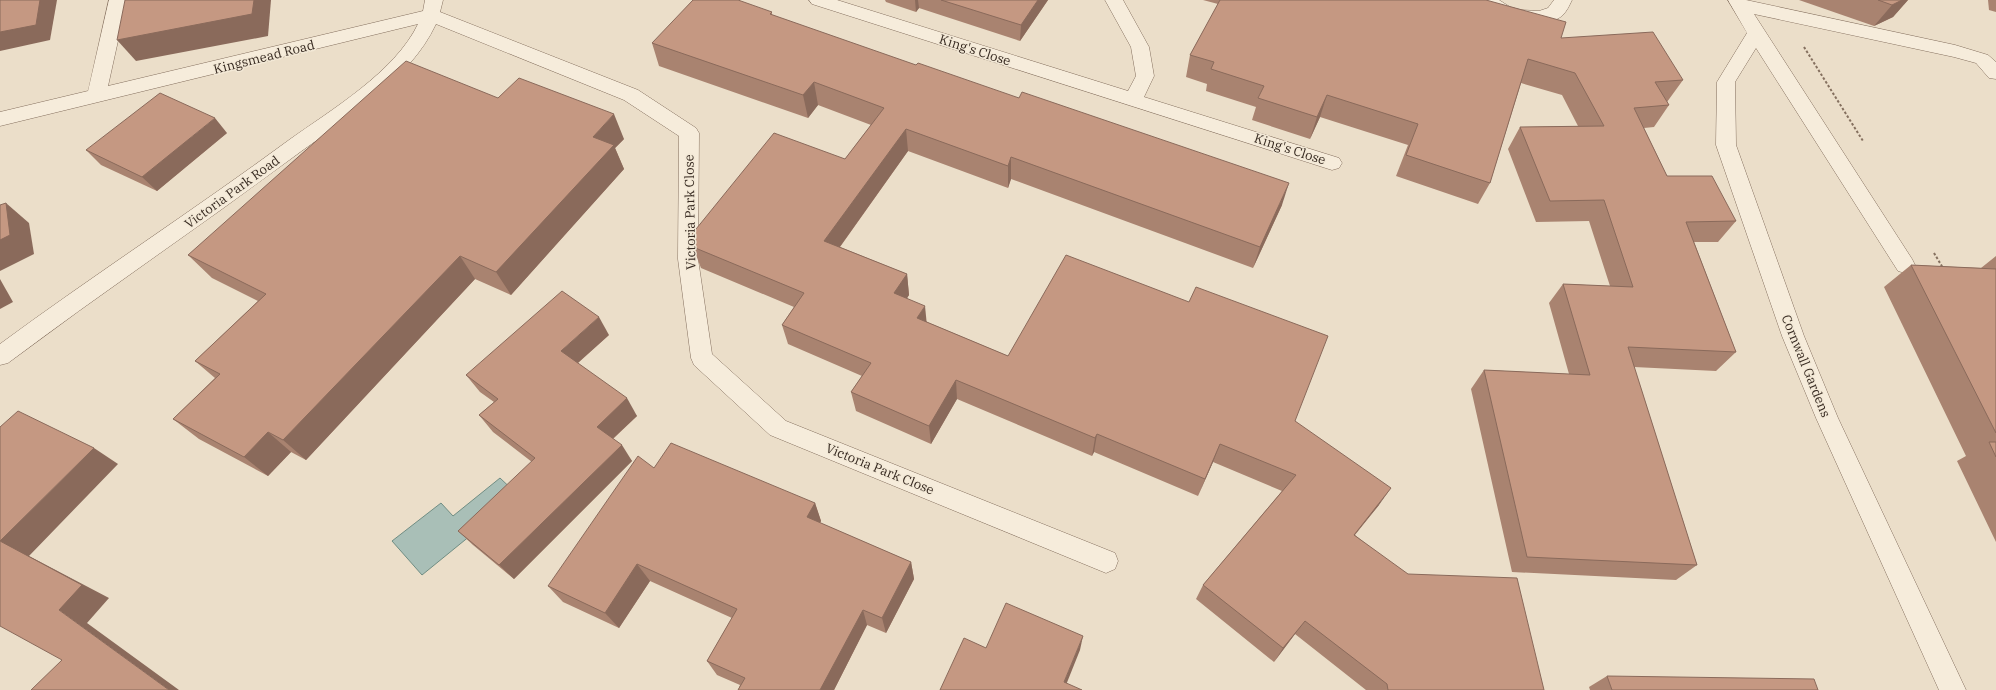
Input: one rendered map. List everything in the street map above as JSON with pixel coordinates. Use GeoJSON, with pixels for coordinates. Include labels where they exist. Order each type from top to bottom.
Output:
{"type":"FeatureCollection","features":[{"type":"Feature","properties":{"kind":"street"},"geometry":{"type":"LineString","coordinates":[[96,97],[118,0]]}},
{"type":"Feature","properties":{"kind":"street","name":"King's Close"},"geometry":{"type":"LineString","coordinates":[[818,0],[1332,163]]}},
{"type":"Feature","properties":{"kind":"street"},"geometry":{"type":"LineString","coordinates":[[1114,0],[1140,47],[1145,76],[1133,100]]}},
{"type":"Feature","properties":{"kind":"street"},"geometry":{"type":"LineString","coordinates":[[1488,0],[1505,12],[1532,17],[1545,16],[1555,12],[1562,4],[1563,0]]}},
{"type":"Feature","properties":{"kind":"street"},"geometry":{"type":"LineString","coordinates":[[1739,3],[1756,33],[1905,265]]}},
{"type":"Feature","properties":{"kind":"street"},"geometry":{"type":"LineString","coordinates":[[1739,3],[1955,51],[1982,59],[1996,73]]}},
{"type":"Feature","properties":{"kind":"street","name":"Kingsmead Road"},"geometry":{"type":"LineString","coordinates":[[0,120],[96,97],[433,8]]}},
{"type":"Feature","properties":{"kind":"street","name":"Victoria Park Road"},"geometry":{"type":"LineString","coordinates":[[0,356],[65,308],[205,212],[369,91],[398,66],[424,30],[433,8]]}},
{"type":"Feature","properties":{"kind":"street","name":"Victoria Park Close"},"geometry":{"type":"LineString","coordinates":[[433,8],[631,95],[689,133],[688,259],[702,358],[778,428],[1106,561]]}},
{"type":"Feature","properties":{"kind":"street","name":"Cornwall Gardens"},"geometry":{"type":"LineString","coordinates":[[1756,33],[1726,82],[1726,145],[1793,336],[1822,404],[1953,690]]}},
{"type":"Feature","properties":{"kind":"water"},"geometry":{"type":"Polygon","coordinates":[[[500,478],[519,496],[422,575],[392,541],[441,503],[453,516],[500,478]]]}},
{"type":"Feature","properties":{"kind":"building"},"geometry":{"type":"Polygon","coordinates":[[[0,0],[40,0],[36,25],[0,32],[0,0]]]}},
{"type":"Feature","properties":{"kind":"building"},"geometry":{"type":"Polygon","coordinates":[[[125,0],[254,0],[252,14],[117,40],[125,0]]]}},
{"type":"Feature","properties":{"kind":"building"},"geometry":{"type":"Polygon","coordinates":[[[693,0],[738,0],[772,12],[770,14],[916,65],[918,63],[1019,98],[1022,92],[1289,183],[1260,247],[1011,157],[1008,166],[906,129],[824,241],[907,274],[894,293],[925,306],[917,318],[1008,356],[1066,255],[1189,302],[1196,287],[1328,336],[1295,421],[1391,488],[1354,535],[1408,574],[1517,578],[1544,690],[1388,690],[1387,684],[1305,621],[1283,648],[1203,585],[1296,475],[1220,444],[1205,479],[1097,434],[1095,438],[956,380],[929,426],[851,392],[871,363],[782,325],[804,293],[693,247],[692,234],[774,133],[845,159],[884,108],[814,82],[803,95],[652,43],[693,0]]]}},
{"type":"Feature","properties":{"kind":"building"},"geometry":{"type":"Polygon","coordinates":[[[941,0],[1038,0],[1021,25],[941,0]]]}},
{"type":"Feature","properties":{"kind":"building"},"geometry":{"type":"Polygon","coordinates":[[[1220,0],[1486,0],[1566,22],[1561,38],[1653,32],[1683,80],[1655,82],[1669,105],[1634,108],[1667,176],[1712,176],[1736,221],[1686,222],[1736,352],[1628,347],[1697,565],[1527,557],[1484,370],[1590,375],[1563,284],[1633,287],[1604,200],[1550,201],[1520,127],[1604,126],[1575,73],[1528,59],[1490,183],[1406,155],[1418,124],[1327,95],[1317,117],[1258,98],[1264,86],[1211,69],[1214,62],[1190,55],[1220,0]]]}},
{"type":"Feature","properties":{"kind":"building"},"geometry":{"type":"Polygon","coordinates":[[[1878,0],[1902,0],[1892,5],[1878,0]]]}},
{"type":"Feature","properties":{"kind":"building"},"geometry":{"type":"Polygon","coordinates":[[[406,61],[498,98],[519,78],[614,114],[593,137],[614,145],[496,272],[460,256],[283,440],[268,432],[244,457],[173,419],[220,374],[195,361],[266,294],[188,255],[406,61]]]}},
{"type":"Feature","properties":{"kind":"building"},"geometry":{"type":"Polygon","coordinates":[[[160,93],[215,118],[142,177],[86,150],[160,93]]]}},
{"type":"Feature","properties":{"kind":"building"},"geometry":{"type":"Polygon","coordinates":[[[6,203],[10,235],[0,240],[0,205],[6,203]]]}},
{"type":"Feature","properties":{"kind":"building"},"geometry":{"type":"Polygon","coordinates":[[[1911,265],[1996,269],[1996,433],[1911,265]]]}},
{"type":"Feature","properties":{"kind":"building"},"geometry":{"type":"Polygon","coordinates":[[[562,291],[599,317],[561,351],[627,398],[597,427],[622,445],[499,565],[458,531],[535,458],[479,415],[498,399],[466,375],[562,291]]]}},
{"type":"Feature","properties":{"kind":"building"},"geometry":{"type":"Polygon","coordinates":[[[18,411],[94,448],[0,541],[0,427],[18,411]]]}},
{"type":"Feature","properties":{"kind":"building"},"geometry":{"type":"Polygon","coordinates":[[[1989,442],[1996,442],[1996,457],[1989,442]]]}},
{"type":"Feature","properties":{"kind":"building"},"geometry":{"type":"Polygon","coordinates":[[[671,443],[815,503],[807,517],[911,562],[882,618],[863,610],[820,690],[738,690],[745,678],[707,661],[737,609],[637,564],[605,613],[548,586],[638,456],[654,468],[671,443]]]}},
{"type":"Feature","properties":{"kind":"building"},"geometry":{"type":"Polygon","coordinates":[[[0,541],[82,585],[59,610],[169,690],[31,690],[62,660],[0,626],[0,541]]]}},
{"type":"Feature","properties":{"kind":"building"},"geometry":{"type":"Polygon","coordinates":[[[1006,603],[1083,636],[1064,682],[1082,690],[940,690],[964,638],[986,648],[1006,603]]]}},
{"type":"Feature","properties":{"kind":"building"},"geometry":{"type":"Polygon","coordinates":[[[1607,676],[1814,679],[1818,690],[1612,690],[1607,676]]]}}]}
